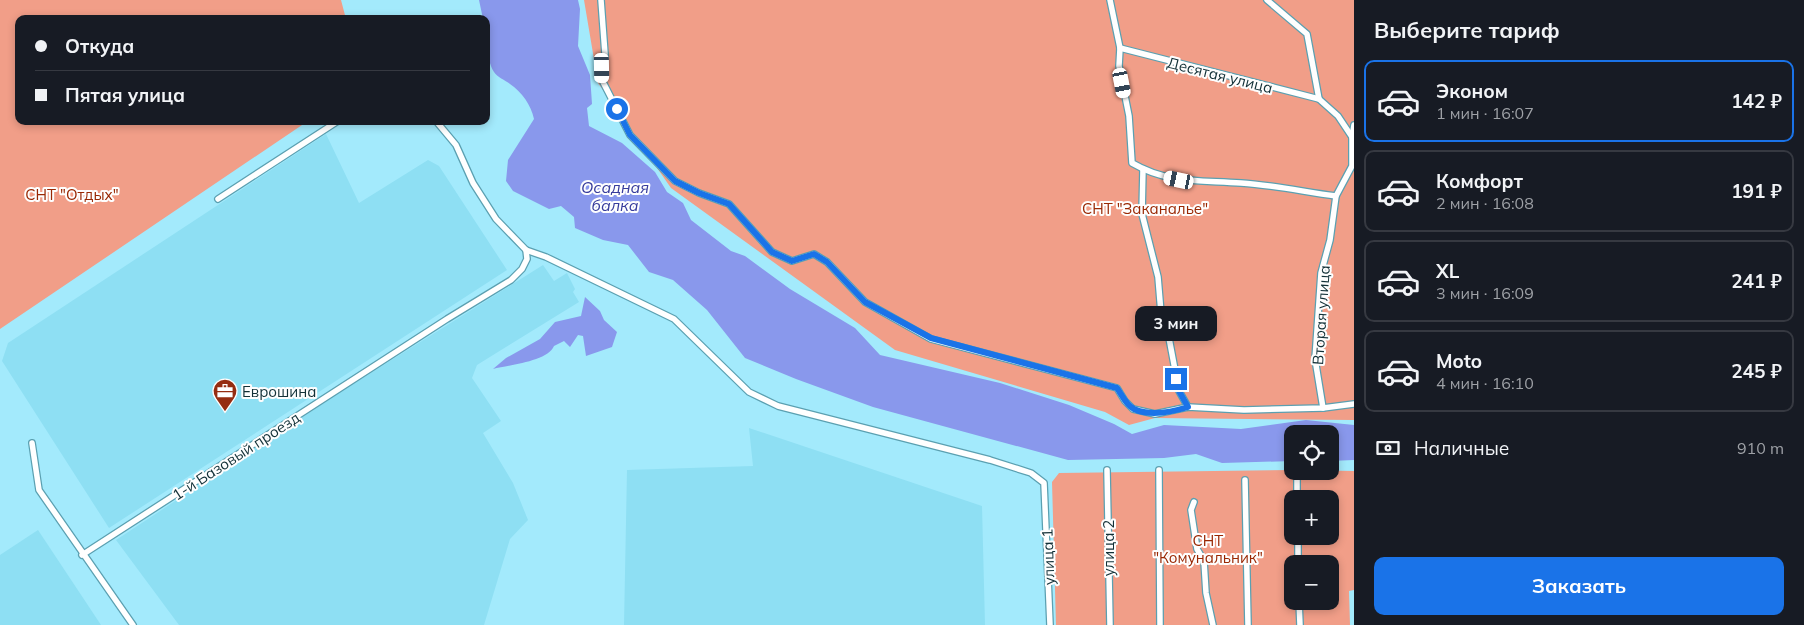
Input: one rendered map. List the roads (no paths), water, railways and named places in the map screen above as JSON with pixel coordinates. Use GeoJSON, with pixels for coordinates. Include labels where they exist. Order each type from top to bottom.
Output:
{"type":"FeatureCollection","features":[{"type":"Feature","properties":{"kind":"street"},"geometry":{"type":"LineString","coordinates":[[601,0],[605,54],[603,82],[630,135],[675,181],[699,193],[729,204],[772,252],[792,261],[814,254],[827,262],[865,302],[931,338],[1117,388],[1124,401],[1133,409],[1155,414],[1188,407],[1244,410],[1323,408],[1354,404]]}},
{"type":"Feature","properties":{"kind":"street"},"geometry":{"type":"LineString","coordinates":[[1110,0],[1120,48],[1119,66],[1129,116],[1132,163],[1143,169],[1190,182],[1242,183],[1336,196]]}},
{"type":"Feature","properties":{"kind":"street"},"geometry":{"type":"LineString","coordinates":[[1266,0],[1307,34],[1319,99],[1338,116],[1352,137]]}},
{"type":"Feature","properties":{"kind":"street","name":"Десятая улица"},"geometry":{"type":"LineString","coordinates":[[1120,48],[1319,99]]}},
{"type":"Feature","properties":{"kind":"street"},"geometry":{"type":"LineString","coordinates":[[218,199],[332,125]]}},
{"type":"Feature","properties":{"kind":"street"},"geometry":{"type":"LineString","coordinates":[[439,125],[456,145],[473,183],[496,219],[526,250]]}},
{"type":"Feature","properties":{"kind":"street"},"geometry":{"type":"LineString","coordinates":[[1353,166],[1352,137],[1354,125]]}},
{"type":"Feature","properties":{"kind":"street","name":"Вторая улица"},"geometry":{"type":"LineString","coordinates":[[1323,408],[1315,358],[1321,273],[1330,240],[1336,196],[1353,166]]}},
{"type":"Feature","properties":{"kind":"street"},"geometry":{"type":"LineString","coordinates":[[1143,169],[1142,214],[1158,277],[1160,313],[1168,338],[1177,383],[1188,407]]}},
{"type":"Feature","properties":{"kind":"street","name":"улица 1"},"geometry":{"type":"LineString","coordinates":[[526,250],[546,257],[674,319],[749,392],[769,403],[990,460],[1030,473],[1044,483],[1050,625]]}},
{"type":"Feature","properties":{"kind":"street","name":"1-й Базовый проезд"},"geometry":{"type":"LineString","coordinates":[[82,555],[511,280],[525,264],[527,259],[526,250]]}},
{"type":"Feature","properties":{"kind":"street"},"geometry":{"type":"LineString","coordinates":[[32,443],[39,490],[82,555],[133,625]]}},
{"type":"Feature","properties":{"kind":"street","name":"улица 2"},"geometry":{"type":"LineString","coordinates":[[1107,470],[1110,625]]}},
{"type":"Feature","properties":{"kind":"street"},"geometry":{"type":"LineString","coordinates":[[1159,470],[1160,625]]}},
{"type":"Feature","properties":{"kind":"street"},"geometry":{"type":"LineString","coordinates":[[1245,480],[1248,625]]}},
{"type":"Feature","properties":{"kind":"street"},"geometry":{"type":"LineString","coordinates":[[1194,502],[1191,510],[1197,549],[1204,561],[1206,593],[1213,625]]}},
{"type":"Feature","properties":{"kind":"street"},"geometry":{"type":"LineString","coordinates":[[1299,610],[1300,625]]}},
{"type":"Feature","properties":{"kind":"water","name":"Осадная балка"},"geometry":{"type":"Polygon","coordinates":[[[479,0],[578,0],[580,9],[578,46],[590,75],[592,104],[587,108],[589,126],[622,143],[655,172],[667,192],[683,203],[691,220],[731,251],[745,256],[790,289],[855,328],[880,355],[1000,383],[1069,405],[1114,424],[1132,434],[1164,425],[1241,429],[1306,420],[1354,425],[1354,460],[1339,461],[1339,425],[1284,425],[1284,461],[1222,463],[1196,454],[1164,458],[1068,460],[873,407],[745,358],[707,310],[673,280],[649,272],[628,245],[603,240],[575,228],[574,217],[561,206],[549,209],[513,191],[506,181],[508,160],[534,119],[531,109],[522,95],[497,75],[491,67],[490,15],[482,15],[479,0]]]}},
{"type":"Feature","properties":{"kind":"water"},"geometry":{"type":"Polygon","coordinates":[[[585,297],[600,311],[604,320],[617,332],[612,347],[586,356],[583,336],[578,335],[570,347],[564,341],[537,359],[493,369],[506,358],[540,339],[555,322],[581,316],[585,297]]]}},
{"type":"Feature","properties":{"kind":"place","name":"Еврошина"},"geometry":{"type":"Point","coordinates":[225,412]}},
{"type":"Feature","properties":{"kind":"park label","name":"СНТ \"Отдых\""},"geometry":{"type":"Point","coordinates":[72,194]}},
{"type":"Feature","properties":{"kind":"park label","name":"СНТ \"Заканалье\""},"geometry":{"type":"Point","coordinates":[1145,208]}},
{"type":"Feature","properties":{"kind":"park label","name":"СНТ \"Комунальник\""},"geometry":{"type":"Point","coordinates":[1208,548]}}]}
